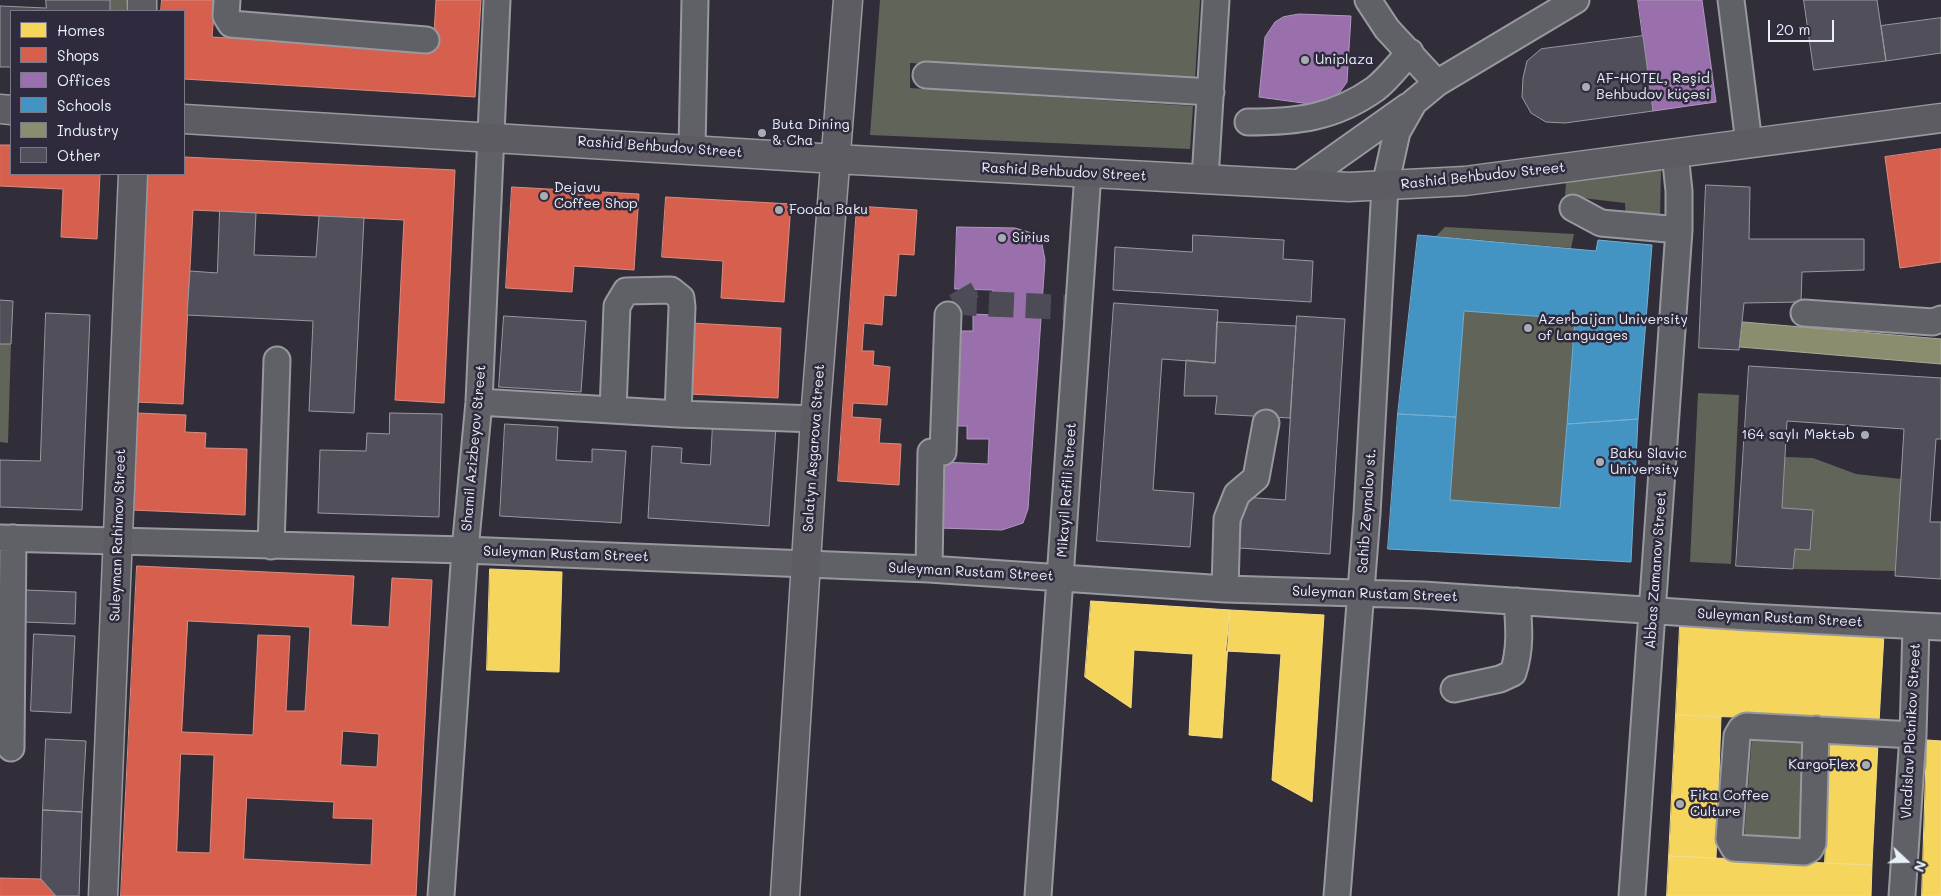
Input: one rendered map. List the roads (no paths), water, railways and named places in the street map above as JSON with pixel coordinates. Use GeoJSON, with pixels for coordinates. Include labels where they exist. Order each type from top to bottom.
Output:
{"type":"FeatureCollection","features":[{"type":"Feature","properties":{"kind":"main road","name":"Salatyn Asgarova Street"},"geometry":{"type":"LineString","coordinates":[[785,896],[815,419],[848,0]]}},
{"type":"Feature","properties":{"kind":"main road","name":"Rashid Behbudov Street"},"geometry":{"type":"LineString","coordinates":[[185,119],[836,159],[1298,184],[1385,186],[1465,181],[1941,118]]}},
{"type":"Feature","properties":{"kind":"main road","name":"Suleyman Rahimov Street"},"geometry":{"type":"LineString","coordinates":[[103,896],[133,175]]}},
{"type":"Feature","properties":{"kind":"street"},"geometry":{"type":"LineString","coordinates":[[227,0],[226,16],[231,24],[426,40]]}},
{"type":"Feature","properties":{"kind":"street","name":"Shamil Azizbeyov Street"},"geometry":{"type":"LineString","coordinates":[[441,896],[465,550],[480,402],[497,0]]}},
{"type":"Feature","properties":{"kind":"street"},"geometry":{"type":"LineString","coordinates":[[692,150],[695,0]]}},
{"type":"Feature","properties":{"kind":"street"},"geometry":{"type":"LineString","coordinates":[[1205,178],[1216,0]]}},
{"type":"Feature","properties":{"kind":"street"},"geometry":{"type":"LineString","coordinates":[[1368,0],[1387,29],[1437,83]]}},
{"type":"Feature","properties":{"kind":"street"},"geometry":{"type":"LineString","coordinates":[[1298,184],[1414,102],[1437,83],[1576,0]]}},
{"type":"Feature","properties":{"kind":"street"},"geometry":{"type":"LineString","coordinates":[[1731,0],[1749,143]]}},
{"type":"Feature","properties":{"kind":"street"},"geometry":{"type":"LineString","coordinates":[[1248,122],[1291,122],[1344,108],[1377,88],[1410,52]]}},
{"type":"Feature","properties":{"kind":"street"},"geometry":{"type":"LineString","coordinates":[[926,75],[1210,92]]}},
{"type":"Feature","properties":{"kind":"street","name":"Sahib Zeynalov st."},"geometry":{"type":"LineString","coordinates":[[1337,896],[1361,592],[1384,244],[1385,186],[1397,132],[1414,102]]}},
{"type":"Feature","properties":{"kind":"street","name":"Abbas Zamanov Street"},"geometry":{"type":"LineString","coordinates":[[1632,896],[1654,610],[1679,230],[1679,191],[1675,153]]}},
{"type":"Feature","properties":{"kind":"street","name":"Mikayil Rafili Street"},"geometry":{"type":"LineString","coordinates":[[1038,896],[1088,173]]}},
{"type":"Feature","properties":{"kind":"street"},"geometry":{"type":"LineString","coordinates":[[1573,208],[1601,223],[1679,230]]}},
{"type":"Feature","properties":{"kind":"street"},"geometry":{"type":"LineString","coordinates":[[613,410],[617,306],[621,296],[626,290],[672,290],[681,298],[682,307],[678,414]]}},
{"type":"Feature","properties":{"kind":"street"},"geometry":{"type":"LineString","coordinates":[[1804,313],[1933,322],[1941,319]]}},
{"type":"Feature","properties":{"kind":"street"},"geometry":{"type":"LineString","coordinates":[[929,569],[931,452],[943,452],[948,315]]}},
{"type":"Feature","properties":{"kind":"street"},"geometry":{"type":"LineString","coordinates":[[271,546],[277,360]]}},
{"type":"Feature","properties":{"kind":"street"},"geometry":{"type":"LineString","coordinates":[[480,402],[678,414],[815,419]]}},
{"type":"Feature","properties":{"kind":"street"},"geometry":{"type":"LineString","coordinates":[[1225,590],[1227,519],[1237,494],[1256,478],[1266,423]]}},
{"type":"Feature","properties":{"kind":"street"},"geometry":{"type":"LineString","coordinates":[[6,538],[11,748]]}},
{"type":"Feature","properties":{"kind":"street","name":"Suleyman Rustam Street"},"geometry":{"type":"LineString","coordinates":[[6,538],[465,550],[929,569],[1225,590],[1361,592],[1941,627]]}},
{"type":"Feature","properties":{"kind":"street"},"geometry":{"type":"LineString","coordinates":[[1454,689],[1500,679],[1513,673],[1518,656],[1520,628],[1517,601]]}},
{"type":"Feature","properties":{"kind":"street","name":"Vladislav Plotnikov Street"},"geometry":{"type":"LineString","coordinates":[[1902,896],[1912,735],[1916,626]]}},
{"type":"Feature","properties":{"kind":"street"},"geometry":{"type":"LineString","coordinates":[[1816,729],[1813,843],[1810,848],[1804,852],[1734,848],[1729,839],[1738,736],[1741,728],[1746,726],[1816,729],[1912,735]]}},
{"type":"Feature","properties":{"kind":"tunnel"},"geometry":{"type":"LineString","coordinates":[[960,289],[968,303],[1080,308]]}},
{"type":"Feature","properties":{"kind":"place","name":"Uniplaza"},"geometry":{"type":"Point","coordinates":[1305,60]}},
{"type":"Feature","properties":{"kind":"place","name":"AF-HOTEL, Rəşid Behbudov küçəsi"},"geometry":{"type":"Point","coordinates":[1586,87]}},
{"type":"Feature","properties":{"kind":"place","name":"Buta Dining & Cha"},"geometry":{"type":"Point","coordinates":[762,133]}},
{"type":"Feature","properties":{"kind":"place","name":"Dejavu Coffee Shop"},"geometry":{"type":"Point","coordinates":[544,196]}},
{"type":"Feature","properties":{"kind":"place","name":"Fooda Baku"},"geometry":{"type":"Point","coordinates":[779,210]}},
{"type":"Feature","properties":{"kind":"place","name":"Sirius"},"geometry":{"type":"Point","coordinates":[1002,238]}},
{"type":"Feature","properties":{"kind":"place","name":"Azerbaijan University of Languages"},"geometry":{"type":"Point","coordinates":[1528,328]}},
{"type":"Feature","properties":{"kind":"place","name":"164 saylı Məktəb"},"geometry":{"type":"Point","coordinates":[1865,435]}},
{"type":"Feature","properties":{"kind":"place","name":"Baku Slavic University"},"geometry":{"type":"Point","coordinates":[1600,462]}},
{"type":"Feature","properties":{"kind":"place","name":"KargoFlex"},"geometry":{"type":"Point","coordinates":[1866,765]}},
{"type":"Feature","properties":{"kind":"place","name":"Fika Coffee Culture"},"geometry":{"type":"Point","coordinates":[1680,804]}}]}
